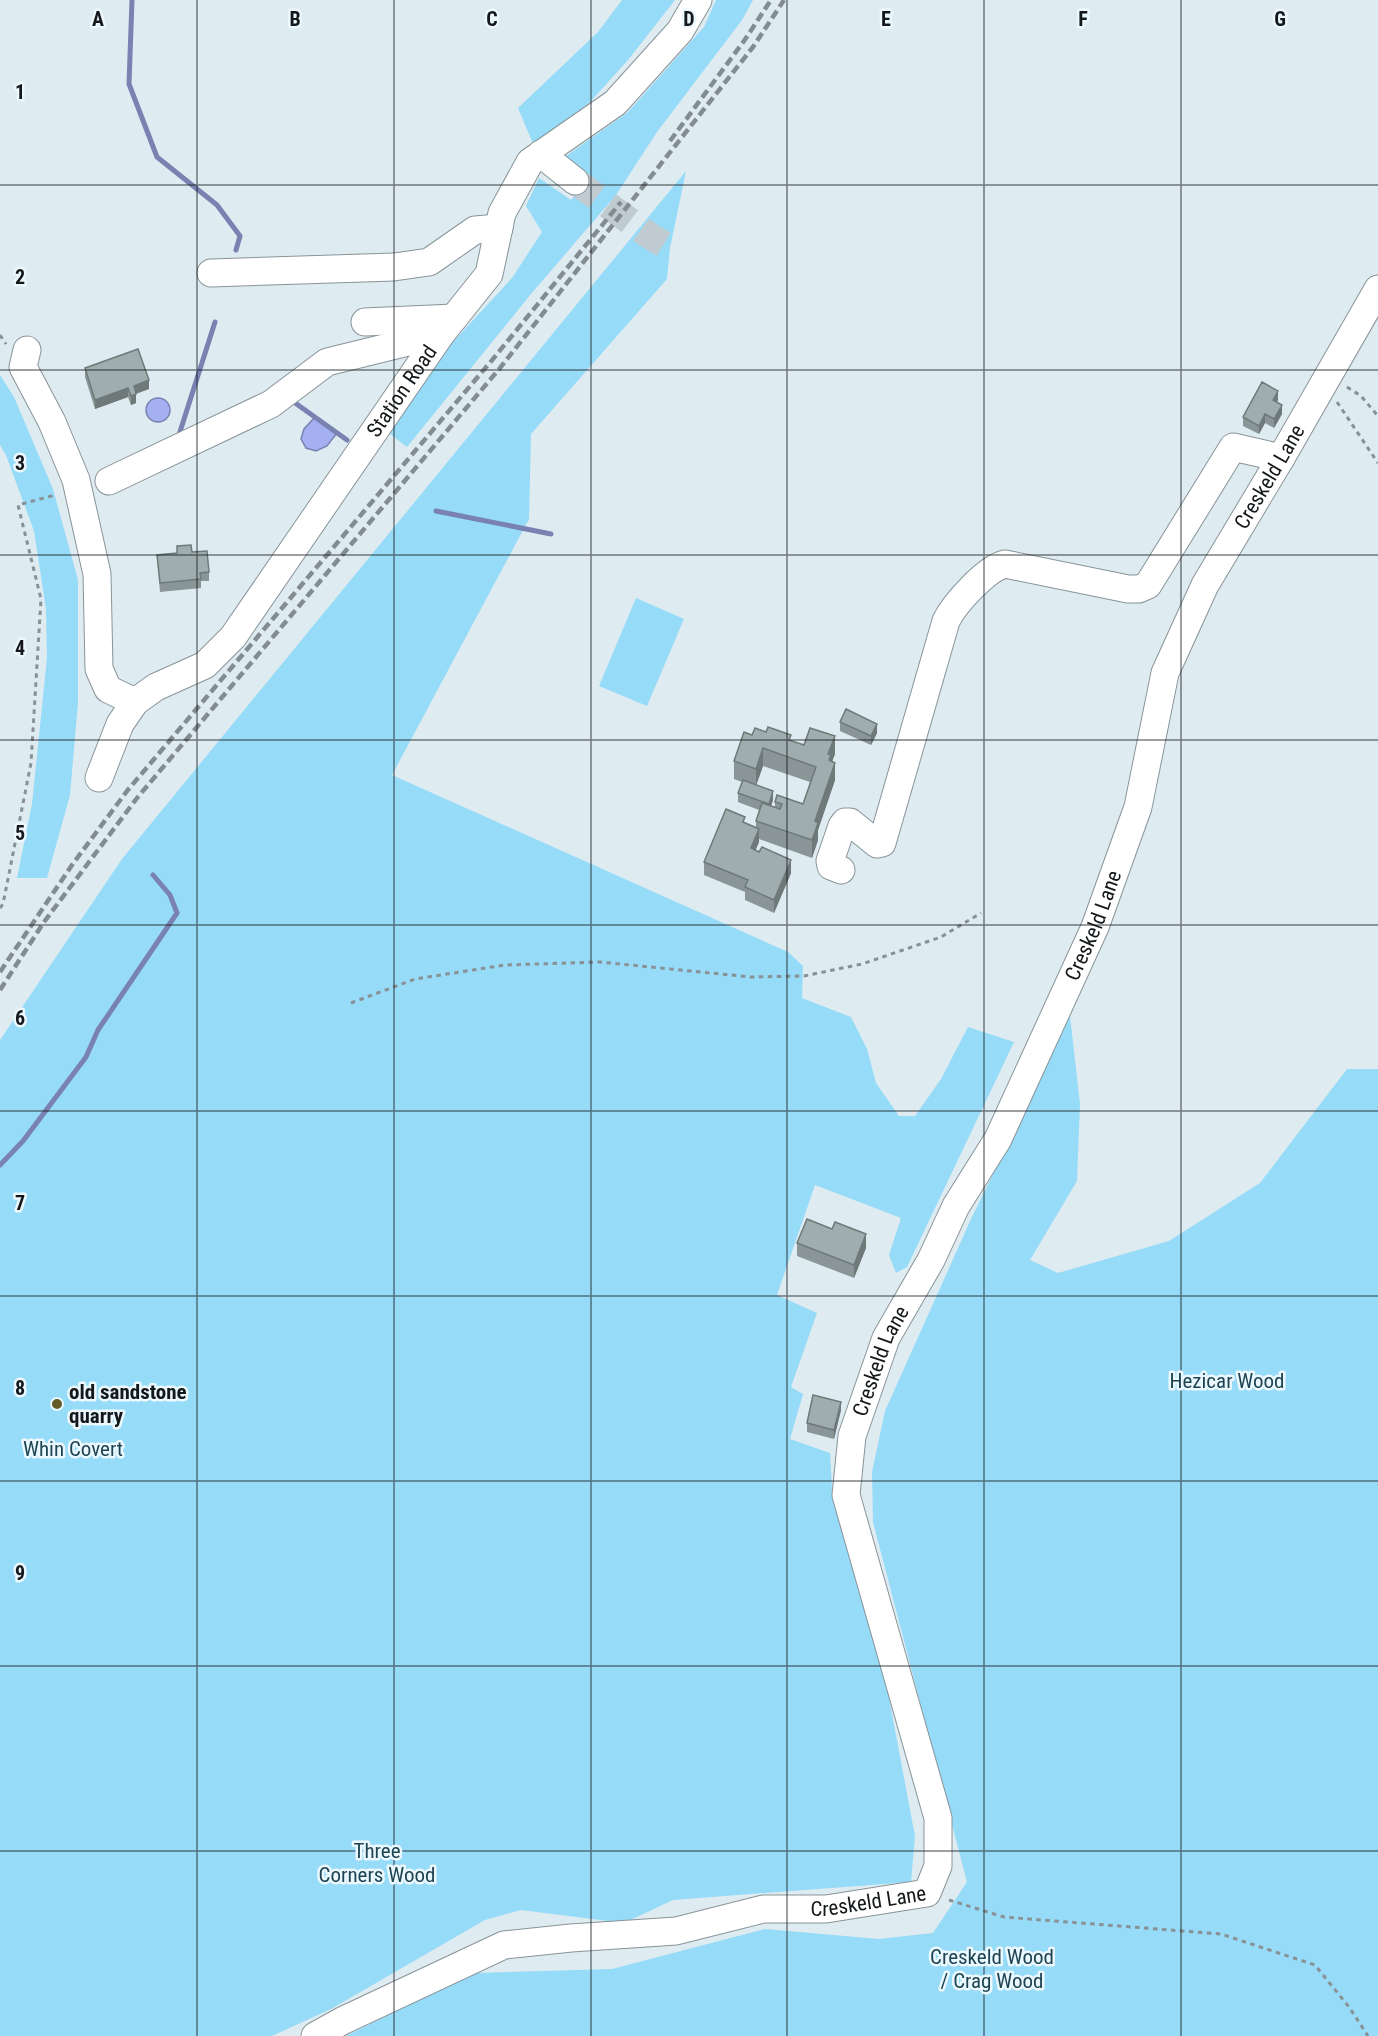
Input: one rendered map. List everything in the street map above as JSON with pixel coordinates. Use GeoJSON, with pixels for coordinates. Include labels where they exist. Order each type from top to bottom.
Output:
{"type":"FeatureCollection","features":[{"type":"Feature","properties":{"kind":"street","name":"Station Road"},"geometry":{"type":"LineString","coordinates":[[99,778],[120,724],[135,702],[156,687],[206,665],[233,637],[448,326],[489,274],[502,213],[530,162],[615,103],[680,31],[698,0]]}},
{"type":"Feature","properties":{"kind":"street"},"geometry":{"type":"LineString","coordinates":[[541,154],[575,181]]}},
{"type":"Feature","properties":{"kind":"street"},"geometry":{"type":"LineString","coordinates":[[211,273],[394,267],[429,262],[475,230],[499,228]]}},
{"type":"Feature","properties":{"kind":"street","name":"Creskeld Lane"},"geometry":{"type":"LineString","coordinates":[[315,2036],[342,2021],[504,1945],[676,1931],[763,1908],[826,1909],[927,1893],[938,1866],[938,1818],[846,1496],[852,1436],[886,1338],[931,1260],[956,1206],[998,1139],[1095,927],[1138,807],[1165,673],[1205,585],[1378,289]]}},
{"type":"Feature","properties":{"kind":"street"},"geometry":{"type":"LineString","coordinates":[[365,322],[448,326]]}},
{"type":"Feature","properties":{"kind":"street"},"geometry":{"type":"LineString","coordinates":[[110,481],[272,404],[327,362],[448,326]]}},
{"type":"Feature","properties":{"kind":"street"},"geometry":{"type":"LineString","coordinates":[[27,350],[23,367],[52,422],[76,480],[86,521],[97,574],[99,669],[108,689],[135,702]]}},
{"type":"Feature","properties":{"kind":"street"},"geometry":{"type":"LineString","coordinates":[[841,870],[831,866],[830,861],[845,822],[850,822],[878,844],[882,843],[946,621],[954,607],[990,572],[1005,564],[1128,590],[1139,589],[1148,585],[1233,447],[1281,458]]}},
{"type":"Feature","properties":{"kind":"path"},"geometry":{"type":"LineString","coordinates":[[1327,379],[1361,396],[1378,416]]}},
{"type":"Feature","properties":{"kind":"path"},"geometry":{"type":"LineString","coordinates":[[1327,379],[1378,463]]}},
{"type":"Feature","properties":{"kind":"path"},"geometry":{"type":"LineString","coordinates":[[0,908],[3,904],[31,763],[41,599],[18,505],[55,495]]}},
{"type":"Feature","properties":{"kind":"path"},"geometry":{"type":"LineString","coordinates":[[351,1003],[415,980],[505,965],[600,962],[751,977],[804,976],[862,964],[941,937],[981,913]]}},
{"type":"Feature","properties":{"kind":"path"},"geometry":{"type":"LineString","coordinates":[[927,1893],[1004,1917],[1221,1934],[1316,1965],[1349,2007],[1368,2036]]}},
{"type":"Feature","properties":{"kind":"green space"},"geometry":{"type":"Polygon","coordinates":[[[622,0],[675,0],[628,60],[590,102],[534,146],[518,108],[598,32],[622,0]]]}},
{"type":"Feature","properties":{"kind":"green space"},"geometry":{"type":"Polygon","coordinates":[[[716,0],[753,0],[742,20],[657,132],[616,195],[531,294],[407,447],[389,433],[451,344],[512,278],[542,232],[526,206],[539,178],[571,200],[592,177],[566,156],[627,113],[704,27],[716,0]]]}},
{"type":"Feature","properties":{"kind":"green space"},"geometry":{"type":"Polygon","coordinates":[[[686,171],[670,248],[667,279],[531,434],[529,519],[392,775],[788,952],[803,966],[802,998],[851,1017],[867,1049],[876,1083],[899,1116],[915,1116],[941,1079],[968,1027],[1014,1042],[907,1267],[896,1273],[889,1255],[901,1218],[815,1185],[777,1295],[817,1313],[791,1387],[803,1394],[790,1439],[830,1453],[832,1489],[876,1629],[915,1836],[911,1882],[673,1900],[624,1923],[521,1910],[485,1920],[331,2009],[272,2036],[0,2036],[0,1040],[122,859],[686,171]]]}},
{"type":"Feature","properties":{"kind":"green space"},"geometry":{"type":"Polygon","coordinates":[[[0,375],[14,397],[53,489],[78,580],[78,703],[70,795],[47,878],[17,878],[32,804],[47,658],[46,609],[34,531],[6,455],[0,445],[0,375]]]}},
{"type":"Feature","properties":{"kind":"green space"},"geometry":{"type":"Polygon","coordinates":[[[636,598],[684,619],[647,706],[599,686],[636,598]]]}},
{"type":"Feature","properties":{"kind":"green space"},"geometry":{"type":"Polygon","coordinates":[[[1070,1016],[1080,1104],[1077,1181],[1030,1260],[1058,1273],[1169,1241],[1260,1183],[1347,1069],[1378,1069],[1378,2036],[346,2036],[473,1973],[612,1969],[765,1929],[879,1939],[933,1933],[967,1882],[873,1522],[872,1472],[885,1411],[971,1219],[1070,1016]]]}},
{"type":"Feature","properties":{"kind":"shaded area"},"geometry":{"type":"Polygon","coordinates":[[[158,398],[166,402],[170,410],[166,418],[158,422],[150,418],[146,410],[150,402],[158,398]]]}},
{"type":"Feature","properties":{"kind":"shaded area"},"geometry":{"type":"Polygon","coordinates":[[[315,417],[337,433],[327,446],[316,451],[306,448],[301,439],[304,429],[315,417]]]}},
{"type":"Feature","properties":{"kind":"building"},"geometry":{"type":"Polygon","coordinates":[[[138,349],[149,380],[134,386],[136,394],[131,396],[128,388],[95,400],[85,368],[138,349]]]}},
{"type":"Feature","properties":{"kind":"building"},"geometry":{"type":"Polygon","coordinates":[[[1262,382],[1278,391],[1273,400],[1282,405],[1274,419],[1265,414],[1259,426],[1243,417],[1262,382]]]}},
{"type":"Feature","properties":{"kind":"building"},"geometry":{"type":"Polygon","coordinates":[[[191,545],[192,552],[207,551],[209,572],[200,573],[201,579],[160,583],[157,555],[177,553],[177,546],[191,545]]]}},
{"type":"Feature","properties":{"kind":"building"},"geometry":{"type":"Polygon","coordinates":[[[846,709],[877,724],[871,736],[840,722],[846,709]]]}},
{"type":"Feature","properties":{"kind":"building"},"geometry":{"type":"Polygon","coordinates":[[[768,727],[791,735],[789,740],[804,745],[810,728],[835,736],[828,754],[831,754],[829,760],[835,763],[815,821],[818,823],[812,840],[756,821],[762,803],[780,809],[782,804],[775,802],[777,795],[803,804],[816,767],[763,748],[756,769],[734,761],[744,732],[752,735],[755,728],[766,732],[768,727]]]}},
{"type":"Feature","properties":{"kind":"building"},"geometry":{"type":"Polygon","coordinates":[[[743,780],[773,791],[769,804],[738,793],[743,780]]]}},
{"type":"Feature","properties":{"kind":"building"},"geometry":{"type":"Polygon","coordinates":[[[726,809],[745,817],[743,822],[759,829],[751,848],[759,852],[762,847],[791,860],[774,900],[745,887],[748,880],[704,862],[726,809]]]}},
{"type":"Feature","properties":{"kind":"building"},"geometry":{"type":"Polygon","coordinates":[[[807,1219],[832,1229],[835,1222],[866,1234],[854,1265],[797,1243],[807,1219]]]}},
{"type":"Feature","properties":{"kind":"building"},"geometry":{"type":"Polygon","coordinates":[[[813,1395],[841,1402],[834,1430],[807,1423],[813,1395]]]}},
{"type":"Feature","properties":{"kind":"waterway"},"geometry":{"type":"LineString","coordinates":[[132,0],[129,84],[157,157],[217,205],[240,236],[236,250]]}},
{"type":"Feature","properties":{"kind":"waterway"},"geometry":{"type":"LineString","coordinates":[[178,438],[215,322]]}},
{"type":"Feature","properties":{"kind":"waterway"},"geometry":{"type":"LineString","coordinates":[[291,400],[347,440]]}},
{"type":"Feature","properties":{"kind":"waterway"},"geometry":{"type":"LineString","coordinates":[[436,511],[551,534]]}},
{"type":"Feature","properties":{"kind":"waterway"},"geometry":{"type":"LineString","coordinates":[[0,1165],[23,1141],[86,1057],[98,1030],[177,913],[170,895],[153,875]]}},
{"type":"Feature","properties":{"kind":"tunnel"},"geometry":{"type":"LineString","coordinates":[[575,181],[670,248]]}},
{"type":"Feature","properties":{"kind":"railway"},"geometry":{"type":"LineString","coordinates":[[670,141],[744,41],[771,0]]}},
{"type":"Feature","properties":{"kind":"railway"},"geometry":{"type":"LineString","coordinates":[[0,990],[44,922],[137,798],[500,368],[753,47],[784,0]]}},
{"type":"Feature","properties":{"kind":"railway"},"geometry":{"type":"LineString","coordinates":[[0,972],[72,865],[127,791],[493,359],[621,202]]}},
{"type":"Feature","properties":{"kind":"place","name":"old sandstone quarry"},"geometry":{"type":"Point","coordinates":[57,1404]}},
{"type":"Feature","properties":{"kind":"park label","name":"Hezicar Wood"},"geometry":{"type":"Point","coordinates":[1227,1381]}},
{"type":"Feature","properties":{"kind":"park label","name":"Whin Covert"},"geometry":{"type":"Point","coordinates":[73,1449]}},
{"type":"Feature","properties":{"kind":"park label","name":"Three Corners Wood"},"geometry":{"type":"Point","coordinates":[377,1863]}},
{"type":"Feature","properties":{"kind":"park label","name":"Creskeld Wood / Crag Wood"},"geometry":{"type":"Point","coordinates":[992,1969]}}]}
